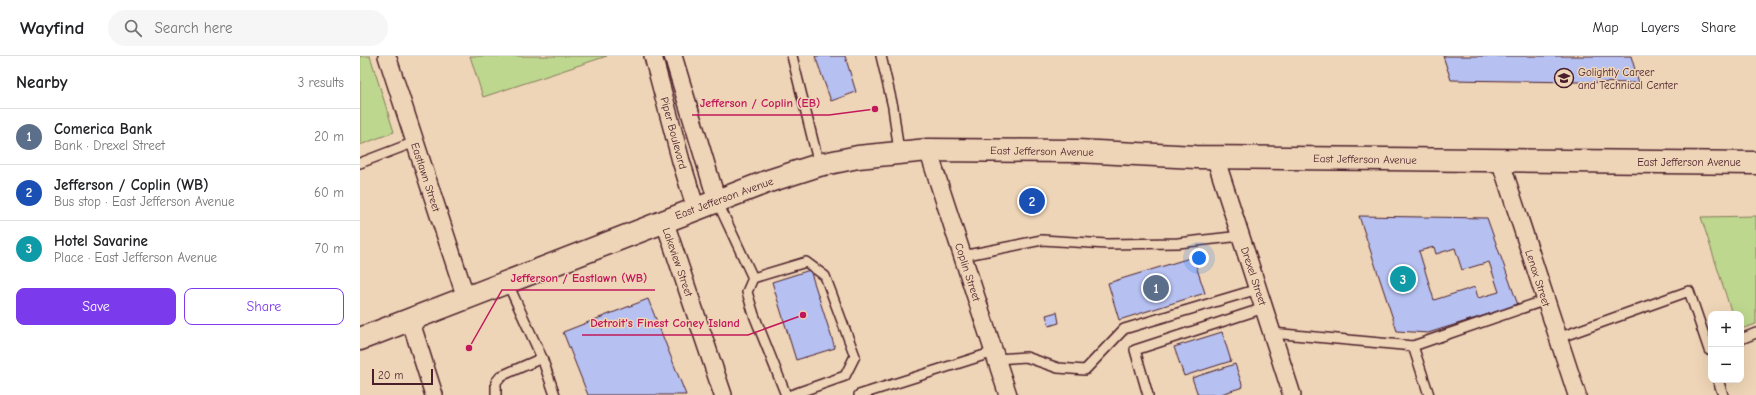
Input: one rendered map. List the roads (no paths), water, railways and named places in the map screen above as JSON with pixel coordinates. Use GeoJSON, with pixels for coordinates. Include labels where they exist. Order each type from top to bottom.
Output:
{"type":"FeatureCollection","features":[{"type":"Feature","properties":{"kind":"main road","name":"East Jefferson Avenue"},"geometry":{"type":"LineString","coordinates":[[360,338],[696,208],[819,165],[858,157],[928,150],[1077,151],[1215,157],[1756,163]]}},
{"type":"Feature","properties":{"kind":"street","name":"Eastlawn Street"},"geometry":{"type":"LineString","coordinates":[[387,56],[466,298]]}},
{"type":"Feature","properties":{"kind":"street","name":"Piper Boulevard"},"geometry":{"type":"LineString","coordinates":[[653,56],[680,162],[696,208]]}},
{"type":"Feature","properties":{"kind":"street","name":"Piper Boulevard"},"geometry":{"type":"LineString","coordinates":[[673,56],[717,201]]}},
{"type":"Feature","properties":{"kind":"street","name":"Coplin Street"},"geometry":{"type":"LineString","coordinates":[[928,150],[1008,395]]}},
{"type":"Feature","properties":{"kind":"street","name":"Drexel Street"},"geometry":{"type":"LineString","coordinates":[[1215,157],[1292,395]]}},
{"type":"Feature","properties":{"kind":"street","name":"Lenox Street"},"geometry":{"type":"LineString","coordinates":[[1500,160],[1577,395]]}},
{"type":"Feature","properties":{"kind":"street","name":"Lakeview Street"},"geometry":{"type":"LineString","coordinates":[[664,220],[723,395]]}},
{"type":"Feature","properties":{"kind":"street"},"geometry":{"type":"LineString","coordinates":[[410,319],[434,395]]}},
{"type":"Feature","properties":{"kind":"lane"},"geometry":{"type":"LineString","coordinates":[[792,56],[819,165]]}},
{"type":"Feature","properties":{"kind":"lane"},"geometry":{"type":"LineString","coordinates":[[881,56],[893,107],[899,152]]}},
{"type":"Feature","properties":{"kind":"lane"},"geometry":{"type":"LineString","coordinates":[[360,163],[415,142]]}},
{"type":"Feature","properties":{"kind":"lane"},"geometry":{"type":"LineString","coordinates":[[717,201],[753,278],[747,292],[754,315],[786,395]]}},
{"type":"Feature","properties":{"kind":"lane"},"geometry":{"type":"LineString","coordinates":[[962,256],[1042,240],[1107,244],[1178,243],[1241,236]]}},
{"type":"Feature","properties":{"kind":"lane"},"geometry":{"type":"LineString","coordinates":[[753,278],[806,262],[825,276],[855,356],[845,376],[791,395]]}},
{"type":"Feature","properties":{"kind":"lane"},"geometry":{"type":"LineString","coordinates":[[507,282],[542,358],[554,395]]}},
{"type":"Feature","properties":{"kind":"lane"},"geometry":{"type":"LineString","coordinates":[[863,394],[995,356],[1026,357],[1058,368],[1085,370],[1124,329],[1258,289]]}},
{"type":"Feature","properties":{"kind":"lane"},"geometry":{"type":"LineString","coordinates":[[1558,338],[1689,291],[1708,347]]}},
{"type":"Feature","properties":{"kind":"lane"},"geometry":{"type":"LineString","coordinates":[[1272,333],[1413,346],[1546,300]]}},
{"type":"Feature","properties":{"kind":"lane"},"geometry":{"type":"LineString","coordinates":[[1148,395],[1135,350],[1264,308]]}},
{"type":"Feature","properties":{"kind":"lane"},"geometry":{"type":"LineString","coordinates":[[1744,338],[1756,334]]}},
{"type":"Feature","properties":{"kind":"lane"},"geometry":{"type":"LineString","coordinates":[[1413,346],[1429,395]]}},
{"type":"Feature","properties":{"kind":"lane"},"geometry":{"type":"LineString","coordinates":[[496,395],[496,382],[501,376],[542,358]]}},
{"type":"Feature","properties":{"kind":"lane"},"geometry":{"type":"LineString","coordinates":[[1719,383],[1723,395]]}},
{"type":"Feature","properties":{"kind":"place","name":"Golightly Career and Technical Center"},"geometry":{"type":"Point","coordinates":[1564,78]}},
{"type":"Feature","properties":{"kind":"place","name":"Jefferson / Coplin (EB)"},"geometry":{"type":"Point","coordinates":[875,109]}},
{"type":"Feature","properties":{"kind":"place","name":"Jefferson / Coplin (WB)"},"geometry":{"type":"Point","coordinates":[1032,201]}},
{"type":"Feature","properties":{"kind":"place","name":"Hotel Savarine"},"geometry":{"type":"Point","coordinates":[1403,279]}},
{"type":"Feature","properties":{"kind":"place","name":"Comerica Bank"},"geometry":{"type":"Point","coordinates":[1156,288]}},
{"type":"Feature","properties":{"kind":"place","name":"Detroit's Finest Coney Island"},"geometry":{"type":"Point","coordinates":[803,315]}},
{"type":"Feature","properties":{"kind":"place","name":"Jefferson / Eastlawn (WB)"},"geometry":{"type":"Point","coordinates":[469,348]}}]}
